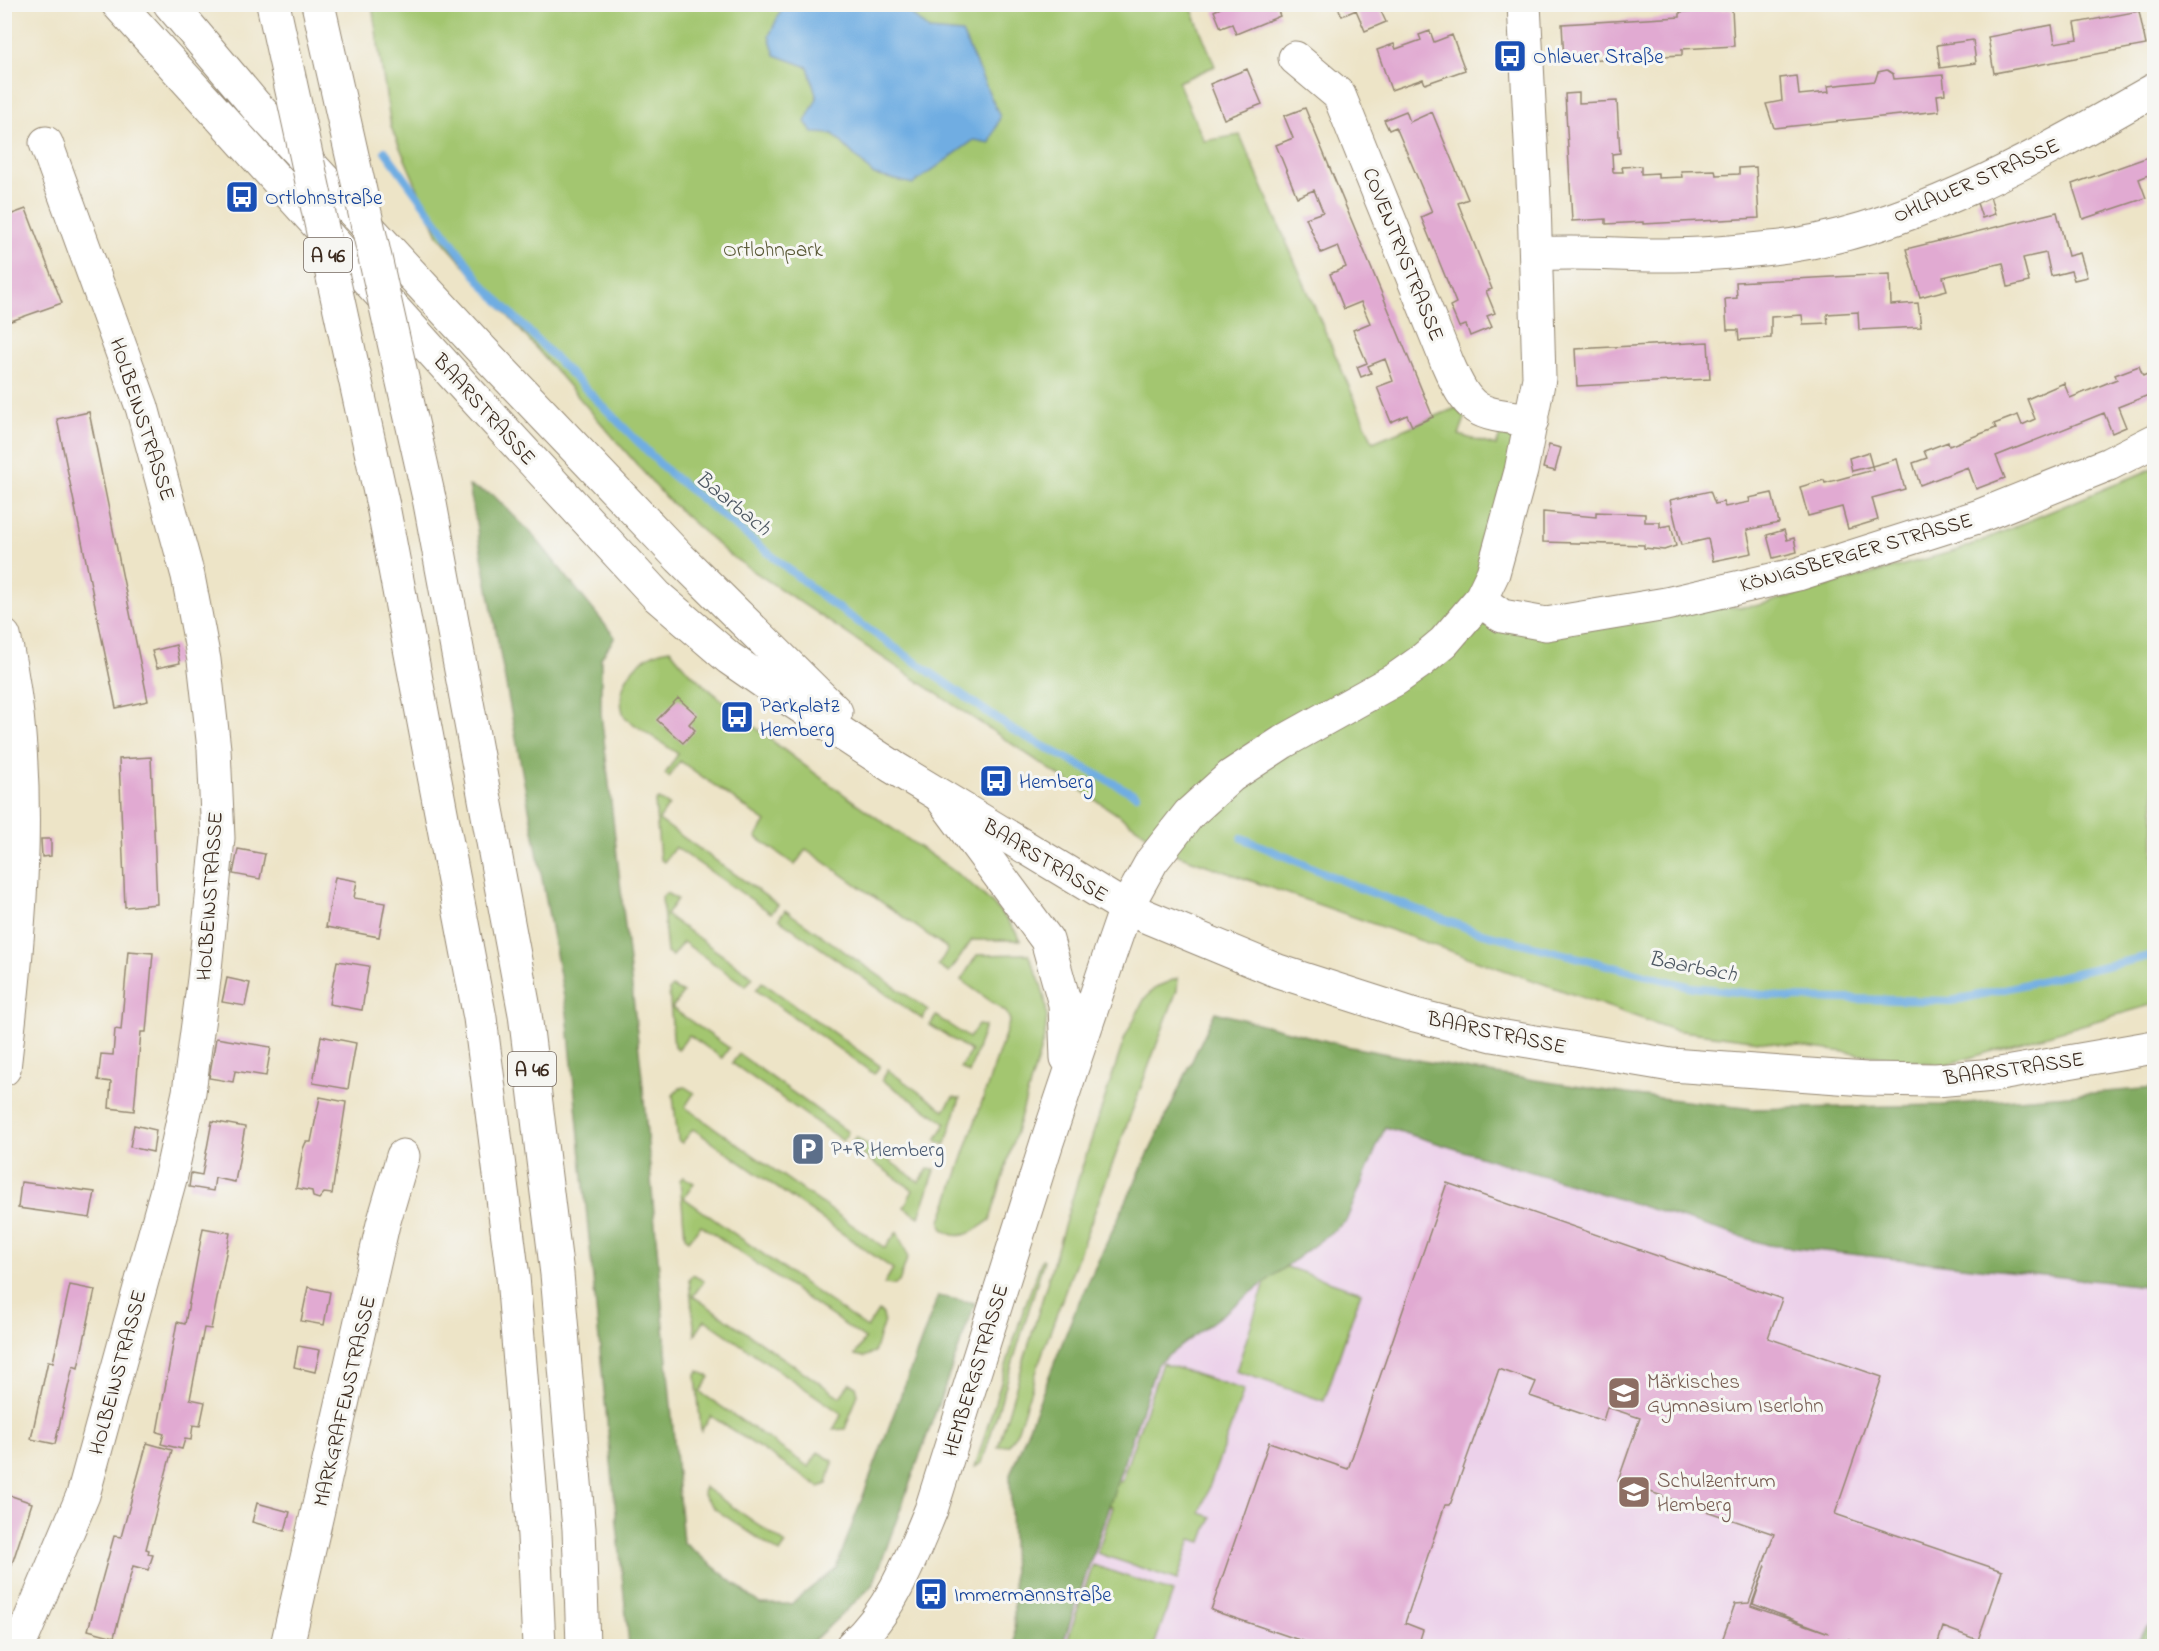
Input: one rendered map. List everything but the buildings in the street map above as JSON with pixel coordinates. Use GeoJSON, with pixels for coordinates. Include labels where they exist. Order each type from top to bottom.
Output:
{"type":"FeatureCollection","features":[{"type":"Feature","properties":{"kind":"main road","name":"BAARSTRASSE"},"geometry":{"type":"LineString","coordinates":[[118,4],[657,596],[729,657],[893,767],[1126,908],[1278,971],[1415,1015],[1493,1035],[1671,1065],[1866,1079],[1936,1080],[1994,1075],[2154,1047]]}},
{"type":"Feature","properties":{"kind":"main road","name":"BAARSTRASSE"},"geometry":{"type":"LineString","coordinates":[[170,4],[255,105],[478,346],[710,589],[893,767]]}},
{"type":"Feature","properties":{"kind":"main road","name":"A 46"},"geometry":{"type":"LineString","coordinates":[[273,4],[383,506],[480,1017],[513,1277],[534,1536],[539,1647]]}},
{"type":"Feature","properties":{"kind":"main road","name":"A 46"},"geometry":{"type":"LineString","coordinates":[[318,4],[429,498],[525,1014],[557,1274],[579,1529],[583,1647]]}},
{"type":"Feature","properties":{"kind":"main road","name":"HEMBERGSTRASSE"},"geometry":{"type":"LineString","coordinates":[[852,1647],[869,1631],[902,1578],[931,1510],[1068,1078],[1126,908],[1160,849],[1189,814],[1231,776],[1283,742],[1412,668],[1444,642],[1479,600],[1493,573],[1532,420],[1539,378],[1536,254],[1524,4]]}},
{"type":"Feature","properties":{"kind":"main road","name":"COVENTRYSTRASSE"},"geometry":{"type":"LineString","coordinates":[[1295,58],[1339,94],[1466,401],[1481,410],[1532,420]]}},
{"type":"Feature","properties":{"kind":"main road","name":"OHLAUER STRASSE"},"geometry":{"type":"LineString","coordinates":[[1536,254],[1562,252],[1665,255],[1772,248],[1829,237],[1886,221],[1962,191],[2081,132],[2154,90]]}},
{"type":"Feature","properties":{"kind":"main road","name":"HOLBEINSTRASSE"},"geometry":{"type":"LineString","coordinates":[[19,1647],[83,1495],[171,1175],[189,1092],[204,979],[218,838],[214,749],[207,682],[185,566],[142,407],[46,143]]}},
{"type":"Feature","properties":{"kind":"main road","name":"KÖNIGSBERGER STRASSE"},"geometry":{"type":"LineString","coordinates":[[1479,600],[1502,616],[1546,624],[1666,604],[1798,574],[1977,517],[2109,464],[2154,441]]}},
{"type":"Feature","properties":{"kind":"main road"},"geometry":{"type":"LineString","coordinates":[[4,636],[20,735],[22,855],[15,977],[4,1069]]}},
{"type":"Feature","properties":{"kind":"main road","name":"HEMBERGSTRASSE"},"geometry":{"type":"LineString","coordinates":[[939,794],[1047,939],[1065,1004],[1068,1078]]}},
{"type":"Feature","properties":{"kind":"main road","name":"MARKGRAFENSTRASSE"},"geometry":{"type":"LineString","coordinates":[[287,1647],[383,1224],[403,1156]]}},
{"type":"Feature","properties":{"kind":"shaded area","name":"Schulzentrum Hemberg"},"geometry":{"type":"Polygon","coordinates":[[[1385,1126],[1768,1245],[2154,1287],[2154,1620],[2133,1646],[1062,1646],[1157,1364],[1346,1221],[1385,1126]]]}},
{"type":"Feature","properties":{"kind":"green space","name":"Ortlohnpark"},"geometry":{"type":"Polygon","coordinates":[[[372,5],[1190,5],[1215,66],[1178,82],[1204,141],[1240,135],[1373,442],[1456,408],[1465,418],[1459,435],[1496,446],[1503,427],[1521,437],[1480,595],[1547,618],[1755,606],[1962,549],[2154,468],[2154,1004],[1945,1065],[1674,1030],[1178,855],[728,554],[665,497],[438,235],[391,127],[372,5]]]}},
{"type":"Feature","properties":{"kind":"green space"},"geometry":{"type":"Polygon","coordinates":[[[469,486],[493,495],[533,535],[615,637],[601,658],[601,713],[642,1077],[683,1542],[760,1604],[791,1604],[836,1568],[938,1296],[975,1303],[873,1585],[808,1646],[629,1646],[567,1013],[469,486]]]}},
{"type":"Feature","properties":{"kind":"green space"},"geometry":{"type":"Polygon","coordinates":[[[670,649],[700,681],[776,744],[971,884],[998,910],[1021,940],[972,940],[949,973],[938,966],[948,949],[806,849],[795,865],[756,837],[766,822],[680,761],[669,777],[665,774],[678,754],[625,718],[622,694],[630,673],[638,664],[658,652],[670,649]]]}},
{"type":"Feature","properties":{"kind":"green space"},"geometry":{"type":"Polygon","coordinates":[[[658,799],[669,805],[659,820],[778,905],[771,913],[675,847],[664,862],[660,859],[655,802],[658,799]]]}},
{"type":"Feature","properties":{"kind":"green space"},"geometry":{"type":"Polygon","coordinates":[[[666,893],[677,899],[666,915],[753,977],[746,986],[683,942],[672,956],[667,953],[662,897],[666,893]]]}},
{"type":"Feature","properties":{"kind":"green space"},"geometry":{"type":"Polygon","coordinates":[[[785,910],[928,1010],[922,1019],[779,919],[785,910]]]}},
{"type":"Feature","properties":{"kind":"green space"},"geometry":{"type":"Polygon","coordinates":[[[1028,954],[1044,994],[1047,1016],[1044,1038],[990,1220],[972,1232],[954,1235],[942,1228],[941,1221],[1010,1020],[1006,1012],[961,980],[977,955],[1028,954]]]}},
{"type":"Feature","properties":{"kind":"green space"},"geometry":{"type":"Polygon","coordinates":[[[1178,978],[1177,990],[1044,1348],[1018,1430],[1009,1445],[998,1447],[1077,1183],[1125,1037],[1145,998],[1156,987],[1178,978]]]}},
{"type":"Feature","properties":{"kind":"green space"},"geometry":{"type":"Polygon","coordinates":[[[762,982],[880,1066],[874,1074],[756,990],[762,982]]]}},
{"type":"Feature","properties":{"kind":"green space"},"geometry":{"type":"Polygon","coordinates":[[[672,987],[683,993],[672,1008],[729,1048],[722,1058],[689,1035],[678,1050],[674,1047],[669,990],[672,987]]]}},
{"type":"Feature","properties":{"kind":"green space"},"geometry":{"type":"Polygon","coordinates":[[[1215,1012],[1346,1046],[1470,1070],[1627,1094],[1753,1109],[1942,1105],[2154,1088],[2154,1287],[1768,1245],[1385,1127],[1346,1221],[1157,1364],[1062,1646],[1015,1646],[1010,1475],[1076,1308],[1215,1012]]]}},
{"type":"Feature","properties":{"kind":"green space"},"geometry":{"type":"Polygon","coordinates":[[[936,1016],[969,1038],[978,1025],[985,1026],[969,1073],[960,1068],[971,1051],[930,1025],[936,1016]]]}},
{"type":"Feature","properties":{"kind":"green space"},"geometry":{"type":"Polygon","coordinates":[[[739,1054],[848,1132],[843,1141],[732,1063],[739,1054]]]}},
{"type":"Feature","properties":{"kind":"green space"},"geometry":{"type":"Polygon","coordinates":[[[888,1070],[944,1110],[953,1097],[960,1098],[945,1145],[936,1140],[946,1123],[882,1080],[888,1070]]]}},
{"type":"Feature","properties":{"kind":"green space"},"geometry":{"type":"Polygon","coordinates":[[[685,1087],[694,1093],[685,1107],[885,1248],[897,1232],[908,1256],[899,1282],[893,1285],[884,1284],[893,1269],[693,1129],[682,1143],[678,1140],[673,1095],[680,1088],[685,1087]]]}},
{"type":"Feature","properties":{"kind":"green space"},"geometry":{"type":"Polygon","coordinates":[[[856,1137],[919,1182],[928,1169],[935,1170],[919,1217],[904,1207],[913,1190],[850,1146],[856,1137]]]}},
{"type":"Feature","properties":{"kind":"green space"},"geometry":{"type":"Polygon","coordinates":[[[683,1177],[694,1183],[684,1198],[867,1328],[878,1311],[883,1314],[884,1321],[874,1353],[864,1357],[855,1355],[865,1339],[701,1225],[689,1240],[685,1237],[680,1180],[683,1177]]]}},
{"type":"Feature","properties":{"kind":"green space"},"geometry":{"type":"Polygon","coordinates":[[[1042,1259],[1044,1260],[982,1463],[975,1467],[1022,1314],[1042,1259]]]}},
{"type":"Feature","properties":{"kind":"green space"},"geometry":{"type":"Polygon","coordinates":[[[1272,1262],[1361,1292],[1324,1401],[1236,1371],[1272,1262]]]}},
{"type":"Feature","properties":{"kind":"green space"},"geometry":{"type":"Polygon","coordinates":[[[693,1275],[704,1281],[693,1296],[840,1397],[850,1383],[856,1386],[858,1394],[845,1429],[833,1430],[842,1414],[705,1320],[695,1335],[689,1279],[693,1275]]]}},
{"type":"Feature","properties":{"kind":"green space"},"geometry":{"type":"Polygon","coordinates":[[[1162,1363],[1244,1390],[1200,1513],[1211,1517],[1202,1542],[1191,1539],[1177,1580],[1097,1553],[1113,1507],[1102,1503],[1110,1479],[1121,1482],[1162,1363]]]}},
{"type":"Feature","properties":{"kind":"green space"},"geometry":{"type":"Polygon","coordinates":[[[699,1371],[710,1377],[700,1392],[809,1467],[818,1452],[833,1461],[827,1484],[819,1487],[711,1416],[701,1431],[696,1375],[699,1371]]]}},
{"type":"Feature","properties":{"kind":"green space"},"geometry":{"type":"Polygon","coordinates":[[[704,1487],[786,1544],[780,1553],[715,1509],[703,1495],[704,1487]]]}},
{"type":"Feature","properties":{"kind":"green space"},"geometry":{"type":"Polygon","coordinates":[[[1093,1565],[1173,1592],[1154,1646],[1052,1646],[1055,1638],[1067,1641],[1093,1565]]]}},
{"type":"Feature","properties":{"kind":"green space"},"geometry":{"type":"Polygon","coordinates":[[[2154,1620],[2154,1646],[2133,1646],[2154,1620]]]}},
{"type":"Feature","properties":{"kind":"water"},"geometry":{"type":"Polygon","coordinates":[[[784,4],[901,5],[929,30],[962,33],[1000,117],[990,143],[974,140],[913,184],[874,175],[833,134],[813,133],[805,122],[817,98],[808,67],[775,55],[769,36],[784,4]]]}},
{"type":"Feature","properties":{"kind":"waterway","name":"Baarbach"},"geometry":{"type":"LineString","coordinates":[[385,151],[484,286],[668,472],[828,601],[1013,730],[1136,795]]}},
{"type":"Feature","properties":{"kind":"waterway","name":"Baarbach"},"geometry":{"type":"LineString","coordinates":[[1242,838],[1362,889],[1475,931],[1692,987],[1791,998],[1952,1001],[2154,955]]}},
{"type":"Feature","properties":{"kind":"place","name":"Ohlauer Straße"},"geometry":{"type":"Point","coordinates":[1510,56]}},
{"type":"Feature","properties":{"kind":"place","name":"Ortlohnstraße"},"geometry":{"type":"Point","coordinates":[242,197]}},
{"type":"Feature","properties":{"kind":"place","name":"Parkplatz Hemberg"},"geometry":{"type":"Point","coordinates":[737,717]}},
{"type":"Feature","properties":{"kind":"place","name":"Hemberg"},"geometry":{"type":"Point","coordinates":[996,781]}},
{"type":"Feature","properties":{"kind":"place","name":"P+R Hemberg"},"geometry":{"type":"Point","coordinates":[808,1149]}},
{"type":"Feature","properties":{"kind":"place","name":"Märkisches Gymnasium Iserlohn"},"geometry":{"type":"Point","coordinates":[1624,1393]}},
{"type":"Feature","properties":{"kind":"place","name":"Schulzentrum Hemberg"},"geometry":{"type":"Point","coordinates":[1634,1492]}},
{"type":"Feature","properties":{"kind":"place","name":"Immermannstraße"},"geometry":{"type":"Point","coordinates":[931,1594]}}]}
